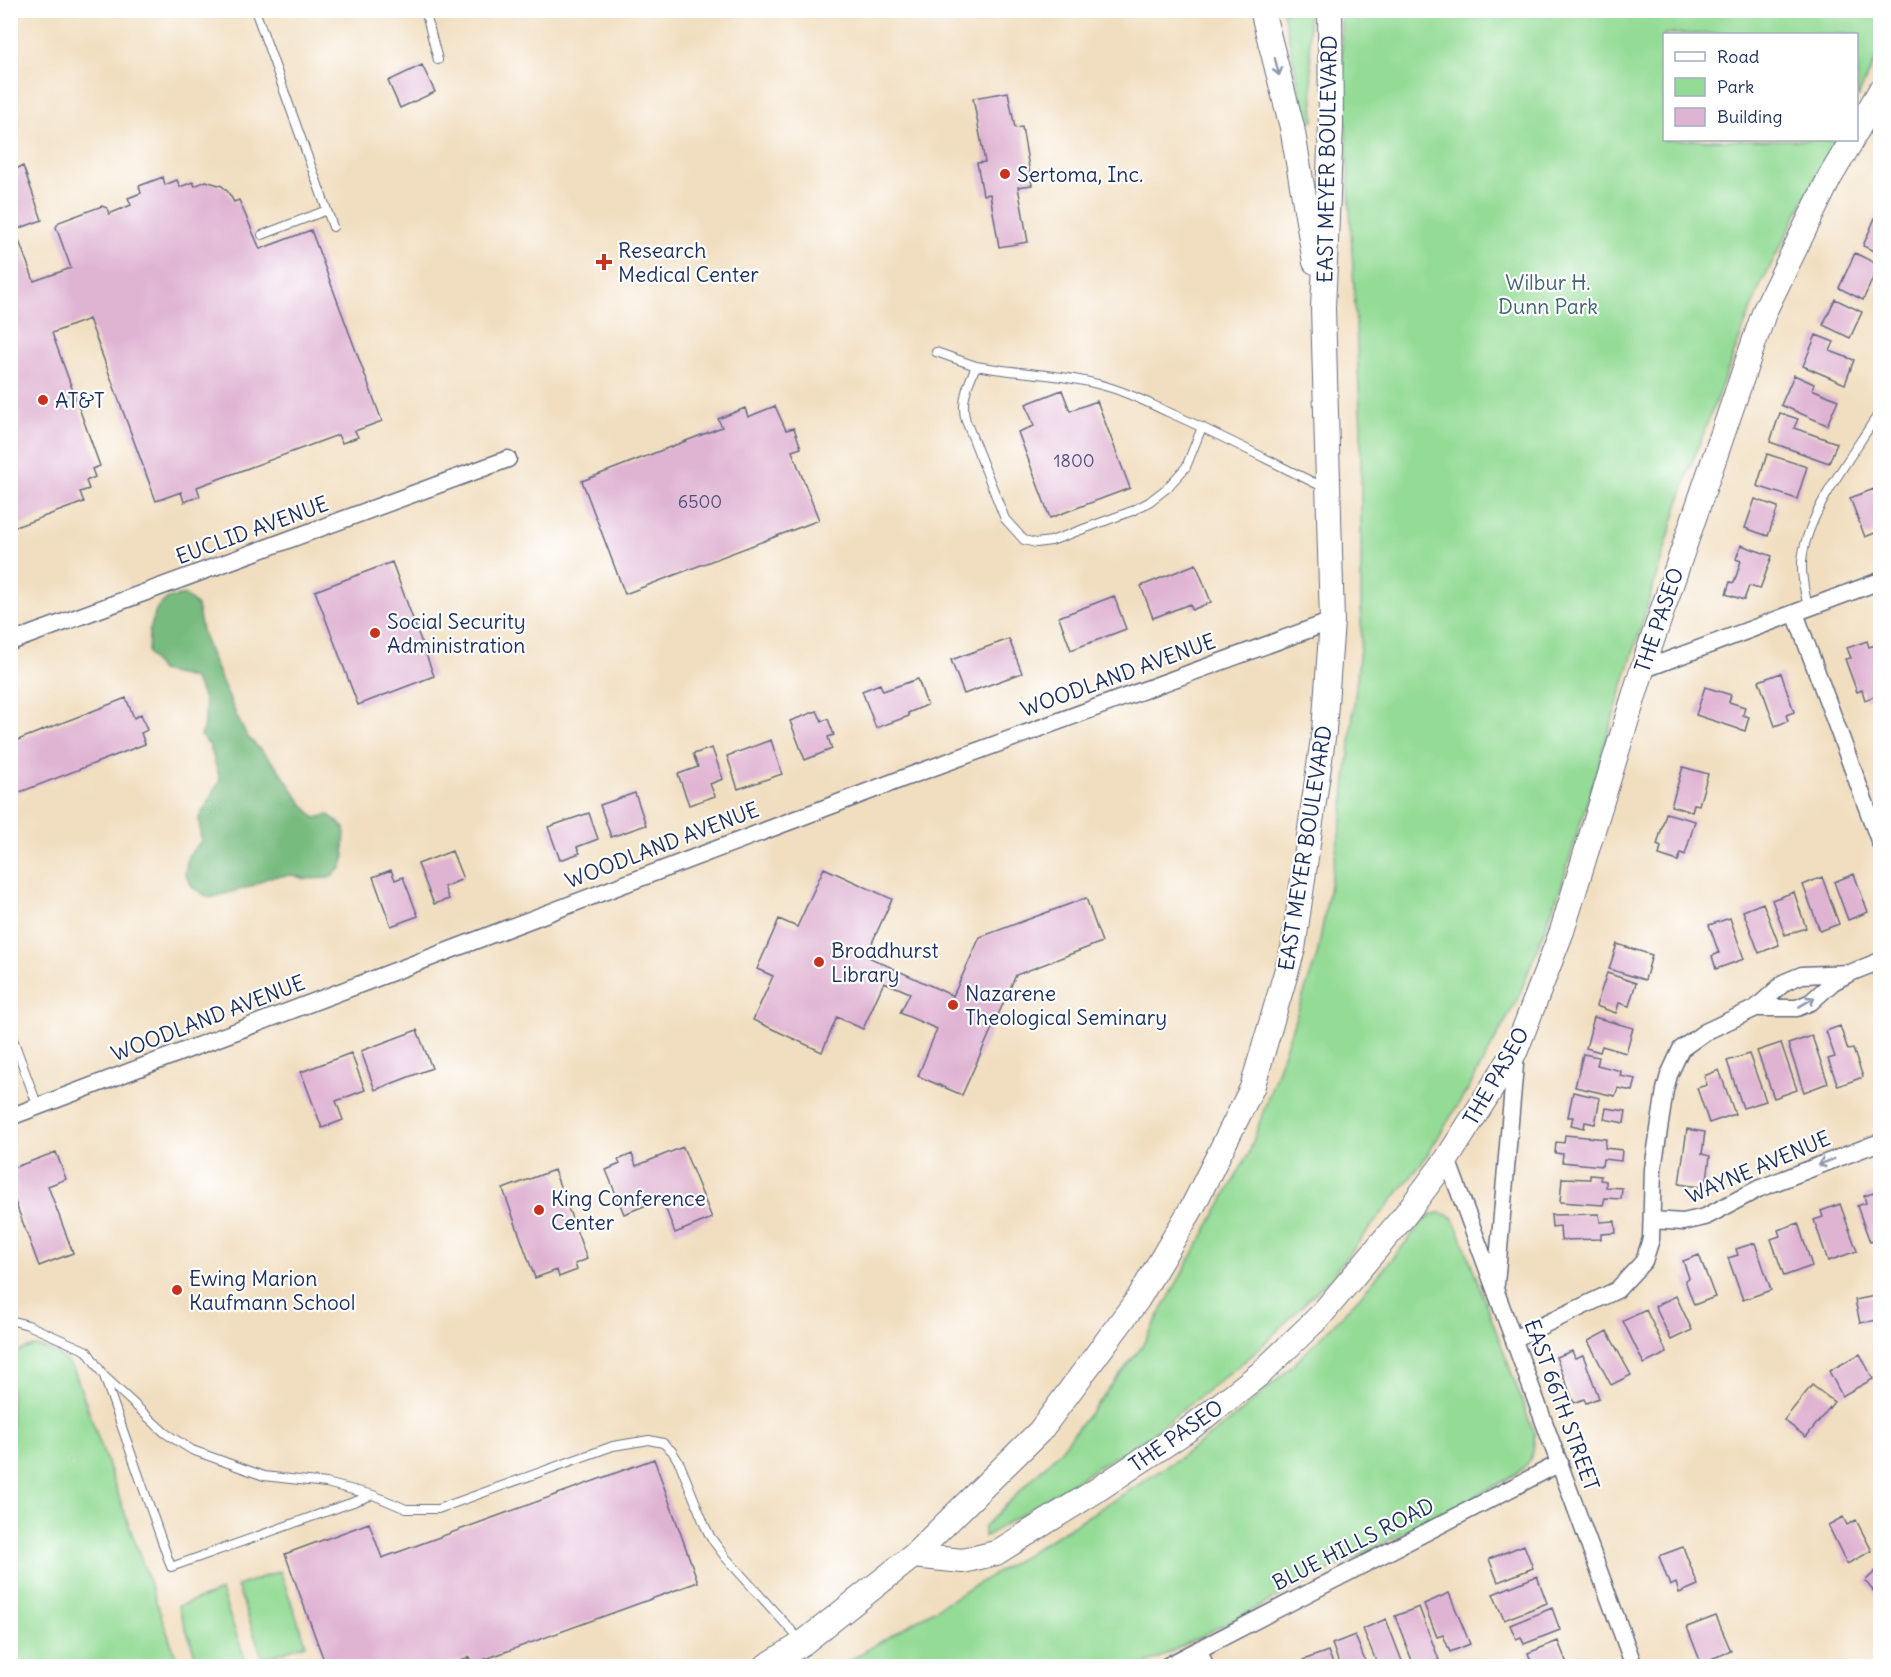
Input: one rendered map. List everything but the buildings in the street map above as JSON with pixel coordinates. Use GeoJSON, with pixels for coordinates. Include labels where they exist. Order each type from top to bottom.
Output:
{"type":"FeatureCollection","features":[{"type":"Feature","properties":{"kind":"main road","name":"EAST MEYER BOULEVARD"},"geometry":{"type":"LineString","coordinates":[[1262,10],[1292,127],[1323,308]]}},
{"type":"Feature","properties":{"kind":"main road","name":"EAST MEYER BOULEVARD"},"geometry":{"type":"LineString","coordinates":[[913,1556],[1040,1431],[1138,1299],[1193,1206],[1252,1088],[1293,949],[1324,731],[1332,621],[1323,308],[1331,127],[1330,10]]}},
{"type":"Feature","properties":{"kind":"main road"},"geometry":{"type":"LineString","coordinates":[[1858,130],[1881,91]]}},
{"type":"Feature","properties":{"kind":"main road","name":"THE PASEO"},"geometry":{"type":"LineString","coordinates":[[913,1556],[963,1561],[996,1552],[1190,1430],[1261,1373],[1320,1316],[1405,1215],[1448,1159],[1516,1050],[1562,931],[1642,670],[1765,310],[1830,177],[1851,141]]}},
{"type":"Feature","properties":{"kind":"main road"},"geometry":{"type":"LineString","coordinates":[[766,1666],[803,1643],[913,1556]]}},
{"type":"Feature","properties":{"kind":"street","name":"EUCLID AVENUE"},"geometry":{"type":"LineString","coordinates":[[10,642],[508,459]]}},
{"type":"Feature","properties":{"kind":"street"},"geometry":{"type":"LineString","coordinates":[[1642,670],[1881,581]]}},
{"type":"Feature","properties":{"kind":"street"},"geometry":{"type":"LineString","coordinates":[[1802,610],[1881,843]]}},
{"type":"Feature","properties":{"kind":"street","name":"WOODLAND AVENUE"},"geometry":{"type":"LineString","coordinates":[[10,1117],[883,786],[1332,621]]}},
{"type":"Feature","properties":{"kind":"street"},"geometry":{"type":"LineString","coordinates":[[1756,1008],[1797,1008],[1811,1002],[1833,982],[1881,962]]}},
{"type":"Feature","properties":{"kind":"street"},"geometry":{"type":"LineString","coordinates":[[1514,1339],[1617,1290],[1644,1261],[1651,1239],[1653,1169],[1665,1090],[1681,1049],[1705,1032],[1756,1008],[1785,982],[1802,975],[1850,973]]}},
{"type":"Feature","properties":{"kind":"street"},"geometry":{"type":"LineString","coordinates":[[1496,1288],[1516,1050]]}},
{"type":"Feature","properties":{"kind":"street","name":"WAYNE AVENUE"},"geometry":{"type":"LineString","coordinates":[[1652,1220],[1683,1222],[1705,1216],[1758,1189],[1881,1142]]}},
{"type":"Feature","properties":{"kind":"street","name":"EAST 66TH STREET"},"geometry":{"type":"LineString","coordinates":[[1448,1159],[1634,1666]]}},
{"type":"Feature","properties":{"kind":"street","name":"BLUE HILLS ROAD"},"geometry":{"type":"LineString","coordinates":[[1167,1666],[1560,1463]]}},
{"type":"Feature","properties":{"kind":"street"},"geometry":{"type":"LineString","coordinates":[[1198,1649],[1205,1666]]}},
{"type":"Feature","properties":{"kind":"lane"},"geometry":{"type":"LineString","coordinates":[[255,10],[333,227]]}},
{"type":"Feature","properties":{"kind":"lane"},"geometry":{"type":"LineString","coordinates":[[424,10],[438,60]]}},
{"type":"Feature","properties":{"kind":"lane"},"geometry":{"type":"LineString","coordinates":[[262,235],[327,210]]}},
{"type":"Feature","properties":{"kind":"lane"},"geometry":{"type":"LineString","coordinates":[[936,352],[976,366],[1102,385],[1202,427],[1328,490]]}},
{"type":"Feature","properties":{"kind":"lane"},"geometry":{"type":"LineString","coordinates":[[1881,360],[1879,365],[1881,368]]}},
{"type":"Feature","properties":{"kind":"lane"},"geometry":{"type":"LineString","coordinates":[[976,366],[965,395],[963,412],[1005,519],[1024,540],[1036,543],[1051,541],[1149,502],[1167,488],[1186,466],[1202,427]]}},
{"type":"Feature","properties":{"kind":"lane"},"geometry":{"type":"LineString","coordinates":[[1802,610],[1802,563],[1805,543],[1820,505],[1881,411]]}},
{"type":"Feature","properties":{"kind":"lane"},"geometry":{"type":"LineString","coordinates":[[10,1031],[38,1107]]}},
{"type":"Feature","properties":{"kind":"lane"},"geometry":{"type":"LineString","coordinates":[[10,1320],[28,1325],[87,1351],[104,1376],[165,1433],[192,1450],[264,1476],[326,1483],[373,1495],[406,1509],[438,1509],[613,1446],[649,1440],[663,1443],[672,1451],[680,1464],[711,1538],[726,1558],[803,1643]]}},
{"type":"Feature","properties":{"kind":"lane"},"geometry":{"type":"LineString","coordinates":[[104,1376],[171,1567],[373,1495]]}},
{"type":"Feature","properties":{"kind":"green space"},"geometry":{"type":"Polygon","coordinates":[[[1283,11],[1308,11],[1314,121],[1306,121],[1283,11]]]}},
{"type":"Feature","properties":{"kind":"green space","name":"Wilbur H. Dunn Park"},"geometry":{"type":"Polygon","coordinates":[[[1340,11],[1880,11],[1880,51],[1858,96],[1858,33],[1663,33],[1663,141],[1834,141],[1760,286],[1688,473],[1561,887],[1518,998],[1471,1084],[1422,1163],[1329,1279],[1256,1352],[1149,1436],[984,1537],[984,1527],[1059,1452],[1141,1348],[1249,1153],[1317,956],[1342,819],[1361,639],[1361,427],[1340,11]]]}},
{"type":"Feature","properties":{"kind":"green space"},"geometry":{"type":"Polygon","coordinates":[[[185,595],[197,606],[209,651],[247,736],[277,767],[315,818],[329,815],[345,828],[345,856],[341,868],[329,878],[305,879],[293,875],[269,877],[252,886],[210,898],[193,888],[185,874],[188,856],[201,841],[199,818],[220,780],[210,746],[201,736],[206,712],[202,693],[193,678],[160,671],[148,653],[149,632],[157,608],[168,598],[185,595]]]}},
{"type":"Feature","properties":{"kind":"green space"},"geometry":{"type":"Polygon","coordinates":[[[1441,1213],[1452,1217],[1461,1236],[1534,1434],[1532,1454],[1525,1467],[1519,1472],[1143,1666],[840,1666],[1107,1504],[1216,1432],[1256,1399],[1323,1335],[1365,1291],[1424,1220],[1432,1214],[1441,1213]]]}},
{"type":"Feature","properties":{"kind":"green space"},"geometry":{"type":"Polygon","coordinates":[[[34,1346],[56,1354],[74,1370],[178,1663],[169,1666],[11,1666],[11,1354],[34,1346]]]}},
{"type":"Feature","properties":{"kind":"green space"},"geometry":{"type":"Polygon","coordinates":[[[280,1571],[306,1644],[263,1659],[237,1586],[280,1571]]]}},
{"type":"Feature","properties":{"kind":"green space"},"geometry":{"type":"Polygon","coordinates":[[[221,1591],[247,1665],[199,1666],[178,1606],[221,1591]]]}},
{"type":"Feature","properties":{"kind":"place","name":"Sertoma, Inc."},"geometry":{"type":"Point","coordinates":[1005,174]}},
{"type":"Feature","properties":{"kind":"place","name":"Research Medical Center"},"geometry":{"type":"Point","coordinates":[604,262]}},
{"type":"Feature","properties":{"kind":"place","name":"AT&T"},"geometry":{"type":"Point","coordinates":[43,400]}},
{"type":"Feature","properties":{"kind":"place","name":"Social Security Administration"},"geometry":{"type":"Point","coordinates":[375,633]}},
{"type":"Feature","properties":{"kind":"place","name":"Broadhurst Library"},"geometry":{"type":"Point","coordinates":[819,962]}},
{"type":"Feature","properties":{"kind":"place","name":"Nazarene Theological Seminary"},"geometry":{"type":"Point","coordinates":[953,1005]}},
{"type":"Feature","properties":{"kind":"place","name":"King Conference Center"},"geometry":{"type":"Point","coordinates":[539,1210]}},
{"type":"Feature","properties":{"kind":"place","name":"Ewing Marion Kaufmann School"},"geometry":{"type":"Point","coordinates":[177,1290]}}]}
